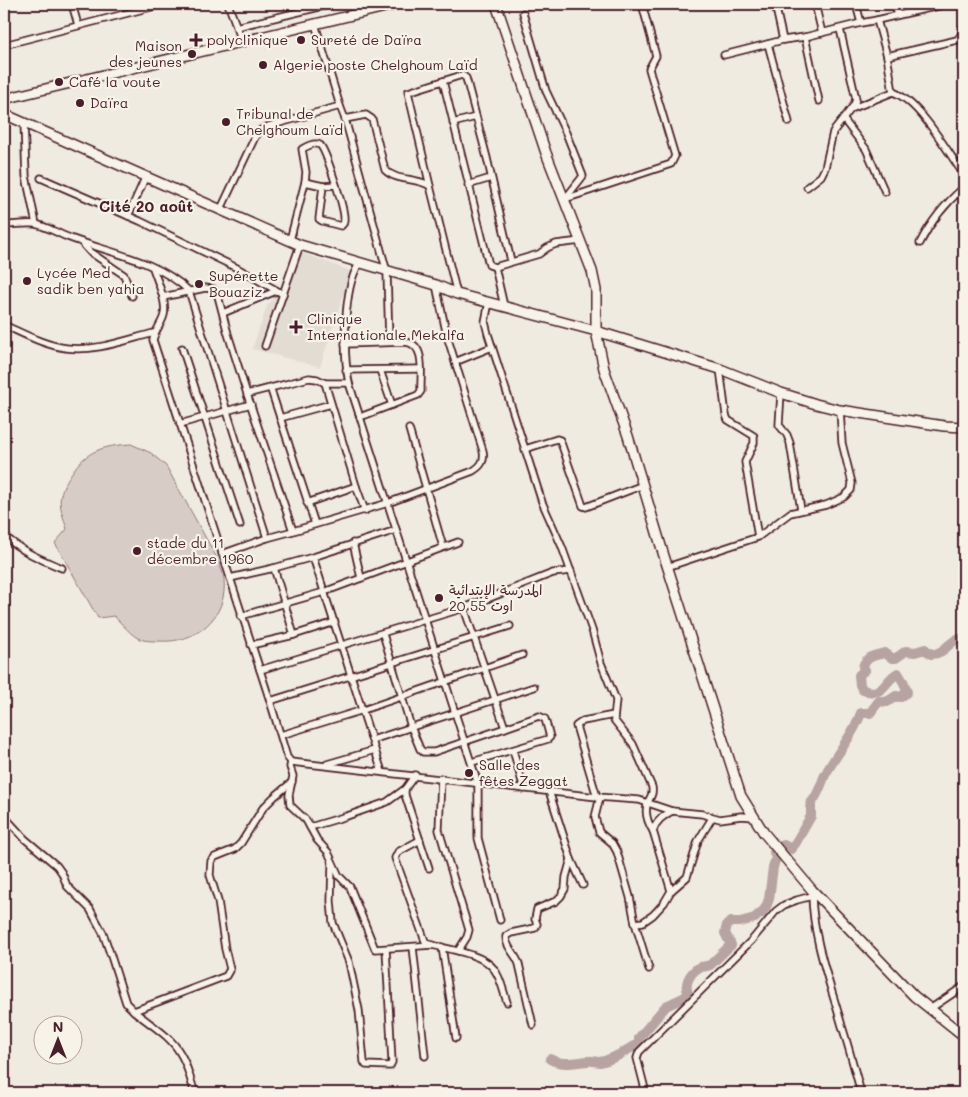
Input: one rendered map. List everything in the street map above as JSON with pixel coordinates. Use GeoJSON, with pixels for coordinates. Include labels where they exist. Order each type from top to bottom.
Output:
{"type":"FeatureCollection","features":[{"type":"Feature","properties":{"kind":"street"},"geometry":{"type":"LineString","coordinates":[[72,4],[78,25]]}},
{"type":"Feature","properties":{"kind":"street"},"geometry":{"type":"LineString","coordinates":[[4,45],[163,4]]}},
{"type":"Feature","properties":{"kind":"street"},"geometry":{"type":"LineString","coordinates":[[228,4],[242,41]]}},
{"type":"Feature","properties":{"kind":"street"},"geometry":{"type":"LineString","coordinates":[[236,27],[332,4]]}},
{"type":"Feature","properties":{"kind":"street"},"geometry":{"type":"LineString","coordinates":[[4,99],[398,4]]}},
{"type":"Feature","properties":{"kind":"street"},"geometry":{"type":"LineString","coordinates":[[496,4],[546,153],[592,271],[596,290],[596,331],[604,368],[628,436],[667,567],[733,777],[741,796],[764,833],[812,893],[914,996],[964,1036]]}},
{"type":"Feature","properties":{"kind":"street"},"geometry":{"type":"LineString","coordinates":[[565,199],[671,164],[675,156],[649,69],[656,56],[642,4]]}},
{"type":"Feature","properties":{"kind":"street"},"geometry":{"type":"LineString","coordinates":[[775,4],[783,40]]}},
{"type":"Feature","properties":{"kind":"street"},"geometry":{"type":"LineString","coordinates":[[815,4],[822,33]]}},
{"type":"Feature","properties":{"kind":"street"},"geometry":{"type":"LineString","coordinates":[[856,4],[861,23]]}},
{"type":"Feature","properties":{"kind":"street"},"geometry":{"type":"LineString","coordinates":[[895,4],[898,15]]}},
{"type":"Feature","properties":{"kind":"street"},"geometry":{"type":"LineString","coordinates":[[724,55],[944,4]]}},
{"type":"Feature","properties":{"kind":"street"},"geometry":{"type":"LineString","coordinates":[[523,13],[546,91],[583,176],[565,199]]}},
{"type":"Feature","properties":{"kind":"street"},"geometry":{"type":"LineString","coordinates":[[877,20],[887,56],[893,92]]}},
{"type":"Feature","properties":{"kind":"street"},"geometry":{"type":"LineString","coordinates":[[887,56],[957,40],[961,35],[964,23]]}},
{"type":"Feature","properties":{"kind":"street"},"geometry":{"type":"LineString","coordinates":[[315,24],[345,120],[388,272],[389,342]]}},
{"type":"Feature","properties":{"kind":"street"},"geometry":{"type":"LineString","coordinates":[[807,187],[821,176],[826,168],[833,132],[854,105],[855,94],[840,29]]}},
{"type":"Feature","properties":{"kind":"street"},"geometry":{"type":"LineString","coordinates":[[805,37],[819,101]]}},
{"type":"Feature","properties":{"kind":"street"},"geometry":{"type":"LineString","coordinates":[[768,44],[789,122]]}},
{"type":"Feature","properties":{"kind":"street"},"geometry":{"type":"LineString","coordinates":[[457,294],[408,92],[464,76],[492,178],[511,261]]}},
{"type":"Feature","properties":{"kind":"street"},"geometry":{"type":"LineString","coordinates":[[443,81],[489,265],[495,267],[539,254],[556,244],[581,241]]}},
{"type":"Feature","properties":{"kind":"street"},"geometry":{"type":"LineString","coordinates":[[851,109],[893,92],[900,95],[911,103],[964,174]]}},
{"type":"Feature","properties":{"kind":"street"},"geometry":{"type":"LineString","coordinates":[[220,211],[255,137],[261,130],[269,126],[340,106]]}},
{"type":"Feature","properties":{"kind":"street"},"geometry":{"type":"LineString","coordinates":[[4,114],[300,245],[359,264],[436,285],[457,294],[596,331],[720,369],[781,393],[840,410],[944,426],[964,427]]}},
{"type":"Feature","properties":{"kind":"street"},"geometry":{"type":"LineString","coordinates":[[345,120],[366,115],[372,119],[385,170],[396,177],[423,182],[430,186]]}},
{"type":"Feature","properties":{"kind":"street"},"geometry":{"type":"LineString","coordinates":[[453,122],[476,117]]}},
{"type":"Feature","properties":{"kind":"street"},"geometry":{"type":"LineString","coordinates":[[844,120],[866,149],[885,192]]}},
{"type":"Feature","properties":{"kind":"street"},"geometry":{"type":"LineString","coordinates":[[24,122],[26,176],[36,224]]}},
{"type":"Feature","properties":{"kind":"street"},"geometry":{"type":"LineString","coordinates":[[290,240],[306,182],[302,149],[316,144],[322,147],[324,151],[336,185],[344,215],[342,226],[319,219],[323,186]]}},
{"type":"Feature","properties":{"kind":"street"},"geometry":{"type":"LineString","coordinates":[[128,216],[146,176]]}},
{"type":"Feature","properties":{"kind":"street"},"geometry":{"type":"LineString","coordinates":[[41,178],[128,216],[234,267],[280,292]]}},
{"type":"Feature","properties":{"kind":"street"},"geometry":{"type":"LineString","coordinates":[[468,185],[492,178]]}},
{"type":"Feature","properties":{"kind":"street"},"geometry":{"type":"LineString","coordinates":[[306,182],[323,186],[336,185]]}},
{"type":"Feature","properties":{"kind":"street"},"geometry":{"type":"LineString","coordinates":[[920,243],[929,226],[941,210],[964,188]]}},
{"type":"Feature","properties":{"kind":"street"},"geometry":{"type":"LineString","coordinates":[[4,225],[36,224],[153,268],[177,280],[189,291],[267,538]]}},
{"type":"Feature","properties":{"kind":"street"},"geometry":{"type":"LineString","coordinates":[[80,242],[90,252],[124,275],[132,296]]}},
{"type":"Feature","properties":{"kind":"street"},"geometry":{"type":"LineString","coordinates":[[265,346],[280,292],[288,281],[300,245]]}},
{"type":"Feature","properties":{"kind":"street"},"geometry":{"type":"LineString","coordinates":[[359,264],[351,282],[345,344],[346,370],[444,681],[472,762],[478,784],[478,838],[500,920]]}},
{"type":"Feature","properties":{"kind":"street"},"geometry":{"type":"LineString","coordinates":[[495,267],[504,306]]}},
{"type":"Feature","properties":{"kind":"street"},"geometry":{"type":"LineString","coordinates":[[153,268],[166,309],[152,340],[287,756],[291,762],[290,804],[306,820],[317,840],[328,852],[339,876],[350,887],[375,949],[432,945],[458,951],[490,964],[498,977],[507,1002]]}},
{"type":"Feature","properties":{"kind":"street"},"geometry":{"type":"LineString","coordinates":[[222,554],[267,538],[365,511],[427,490],[473,471],[480,466],[484,456],[447,336],[436,285]]}},
{"type":"Feature","properties":{"kind":"street"},"geometry":{"type":"LineString","coordinates":[[163,298],[205,288],[214,289],[218,296],[247,394],[292,531]]}},
{"type":"Feature","properties":{"kind":"street"},"geometry":{"type":"LineString","coordinates":[[223,313],[280,292]]}},
{"type":"Feature","properties":{"kind":"street"},"geometry":{"type":"LineString","coordinates":[[489,302],[485,322],[542,502],[571,571],[592,630],[601,663],[616,700],[614,715],[617,725],[633,744],[652,787],[653,794],[648,803],[648,820],[671,891]]}},
{"type":"Feature","properties":{"kind":"street"},"geometry":{"type":"LineString","coordinates":[[4,325],[52,345],[78,349],[98,347],[154,333]]}},
{"type":"Feature","properties":{"kind":"street"},"geometry":{"type":"LineString","coordinates":[[345,344],[413,343],[420,354],[420,394],[414,398],[392,404],[360,417]]}},
{"type":"Feature","properties":{"kind":"street"},"geometry":{"type":"LineString","coordinates":[[455,362],[492,347]]}},
{"type":"Feature","properties":{"kind":"street"},"geometry":{"type":"LineString","coordinates":[[182,348],[240,525]]}},
{"type":"Feature","properties":{"kind":"street"},"geometry":{"type":"LineString","coordinates":[[346,370],[421,369]]}},
{"type":"Feature","properties":{"kind":"street"},"geometry":{"type":"LineString","coordinates":[[720,369],[728,420],[754,436],[754,443],[746,462],[758,537]]}},
{"type":"Feature","properties":{"kind":"street"},"geometry":{"type":"LineString","coordinates":[[380,370],[392,404]]}},
{"type":"Feature","properties":{"kind":"street"},"geometry":{"type":"LineString","coordinates":[[247,394],[309,378],[325,383],[349,383]]}},
{"type":"Feature","properties":{"kind":"street"},"geometry":{"type":"LineString","coordinates":[[325,383],[365,511]]}},
{"type":"Feature","properties":{"kind":"street"},"geometry":{"type":"LineString","coordinates":[[270,387],[314,524]]}},
{"type":"Feature","properties":{"kind":"street"},"geometry":{"type":"LineString","coordinates":[[781,393],[779,425],[787,435],[790,443],[801,510]]}},
{"type":"Feature","properties":{"kind":"street"},"geometry":{"type":"LineString","coordinates":[[180,424],[251,404]]}},
{"type":"Feature","properties":{"kind":"street"},"geometry":{"type":"LineString","coordinates":[[280,418],[331,404]]}},
{"type":"Feature","properties":{"kind":"street"},"geometry":{"type":"LineString","coordinates":[[667,567],[758,537],[790,513],[833,502],[844,497],[851,490],[851,477],[842,443],[840,410]]}},
{"type":"Feature","properties":{"kind":"street"},"geometry":{"type":"LineString","coordinates":[[409,429],[443,547]]}},
{"type":"Feature","properties":{"kind":"street"},"geometry":{"type":"LineString","coordinates":[[525,449],[557,439],[560,440],[583,506],[586,507],[643,485]]}},
{"type":"Feature","properties":{"kind":"street"},"geometry":{"type":"LineString","coordinates":[[307,503],[356,486]]}},
{"type":"Feature","properties":{"kind":"street"},"geometry":{"type":"LineString","coordinates":[[230,578],[313,557],[396,530]]}},
{"type":"Feature","properties":{"kind":"street"},"geometry":{"type":"LineString","coordinates":[[4,535],[12,543],[33,554],[38,559],[62,568]]}},
{"type":"Feature","properties":{"kind":"street"},"geometry":{"type":"LineString","coordinates":[[241,616],[324,592],[458,542]]}},
{"type":"Feature","properties":{"kind":"street"},"geometry":{"type":"LineString","coordinates":[[353,543],[361,578]]}},
{"type":"Feature","properties":{"kind":"street"},"geometry":{"type":"LineString","coordinates":[[313,557],[382,772]]}},
{"type":"Feature","properties":{"kind":"street"},"geometry":{"type":"LineString","coordinates":[[274,568],[294,635]]}},
{"type":"Feature","properties":{"kind":"street"},"geometry":{"type":"LineString","coordinates":[[260,670],[464,608],[553,573],[571,571]]}},
{"type":"Feature","properties":{"kind":"street"},"geometry":{"type":"LineString","coordinates":[[464,608],[504,728]]}},
{"type":"Feature","properties":{"kind":"street"},"geometry":{"type":"LineString","coordinates":[[251,645],[294,635],[335,622]]}},
{"type":"Feature","properties":{"kind":"street"},"geometry":{"type":"LineString","coordinates":[[270,700],[510,626]]}},
{"type":"Feature","properties":{"kind":"street"},"geometry":{"type":"LineString","coordinates":[[383,634],[411,727],[420,750],[423,752],[434,752],[539,716],[545,720],[549,738],[472,762]]}},
{"type":"Feature","properties":{"kind":"street"},"geometry":{"type":"LineString","coordinates":[[281,735],[363,710],[522,655]]}},
{"type":"Feature","properties":{"kind":"street"},"geometry":{"type":"LineString","coordinates":[[372,740],[534,687]]}},
{"type":"Feature","properties":{"kind":"street"},"geometry":{"type":"LineString","coordinates":[[614,715],[583,721],[576,726],[598,797],[595,812],[597,826],[599,832],[612,843],[617,852],[649,969]]}},
{"type":"Feature","properties":{"kind":"street"},"geometry":{"type":"LineString","coordinates":[[324,765],[375,750]]}},
{"type":"Feature","properties":{"kind":"street"},"geometry":{"type":"LineString","coordinates":[[512,750],[524,789]]}},
{"type":"Feature","properties":{"kind":"street"},"geometry":{"type":"LineString","coordinates":[[291,762],[441,778],[478,784],[639,800],[672,811],[702,814],[720,820],[741,816],[754,817]]}},
{"type":"Feature","properties":{"kind":"street"},"geometry":{"type":"LineString","coordinates":[[310,827],[388,802],[405,789],[415,775]]}},
{"type":"Feature","properties":{"kind":"street"},"geometry":{"type":"LineString","coordinates":[[441,778],[439,830],[469,930],[458,951]]}},
{"type":"Feature","properties":{"kind":"street"},"geometry":{"type":"LineString","coordinates":[[134,1011],[226,976],[229,972],[218,901],[210,875],[211,861],[235,849],[241,843],[263,808],[292,782]]}},
{"type":"Feature","properties":{"kind":"street"},"geometry":{"type":"LineString","coordinates":[[405,789],[405,795],[429,868]]}},
{"type":"Feature","properties":{"kind":"street"},"geometry":{"type":"LineString","coordinates":[[549,791],[571,859],[583,886]]}},
{"type":"Feature","properties":{"kind":"street"},"geometry":{"type":"LineString","coordinates":[[653,831],[661,818],[672,811]]}},
{"type":"Feature","properties":{"kind":"street"},"geometry":{"type":"LineString","coordinates":[[4,816],[57,866],[67,886],[90,909],[103,933],[126,1003],[168,1037],[180,1051],[186,1063],[195,1093]]}},
{"type":"Feature","properties":{"kind":"street"},"geometry":{"type":"LineString","coordinates":[[635,923],[642,922],[653,915],[664,903],[671,891],[687,877],[698,840],[712,818]]}},
{"type":"Feature","properties":{"kind":"street"},"geometry":{"type":"LineString","coordinates":[[420,840],[398,852],[395,858],[425,941],[432,945]]}},
{"type":"Feature","properties":{"kind":"street"},"geometry":{"type":"LineString","coordinates":[[533,1025],[519,964],[514,952],[508,946],[506,936],[511,933],[535,928],[537,924],[535,919],[537,909],[556,901],[565,890],[571,859]]}},
{"type":"Feature","properties":{"kind":"street"},"geometry":{"type":"LineString","coordinates":[[332,863],[331,901],[333,924],[349,962],[359,1010],[364,1062],[366,1065],[390,1066],[392,1062],[386,949]]}},
{"type":"Feature","properties":{"kind":"street"},"geometry":{"type":"LineString","coordinates":[[646,1093],[637,1058],[639,1052],[752,940],[776,911],[784,905],[812,893]]}},
{"type":"Feature","properties":{"kind":"street"},"geometry":{"type":"LineString","coordinates":[[812,893],[815,932],[830,991],[842,1024],[861,1093]]}},
{"type":"Feature","properties":{"kind":"street"},"geometry":{"type":"LineString","coordinates":[[413,947],[425,1056]]}},
{"type":"Feature","properties":{"kind":"street"},"geometry":{"type":"LineString","coordinates":[[442,947],[456,1038]]}},
{"type":"Feature","properties":{"kind":"street"},"geometry":{"type":"LineString","coordinates":[[930,1009],[964,986]]}},
{"type":"Feature","properties":{"kind":"shaded area","name":"Clinique Internationale Mekalfa"},"geometry":{"type":"Polygon","coordinates":[[[297,251],[351,271],[320,367],[252,349],[267,306],[288,279],[297,251]]]}},
{"type":"Feature","properties":{"kind":"shaded area","name":"stade du 11 décembre 1960"},"geometry":{"type":"Polygon","coordinates":[[[131,444],[151,453],[166,466],[218,560],[223,574],[224,593],[221,605],[215,616],[197,633],[173,641],[142,640],[130,632],[114,616],[98,618],[55,543],[67,529],[60,499],[69,476],[89,454],[112,446],[131,444]]]}},
{"type":"Feature","properties":{"kind":"waterway"},"geometry":{"type":"LineString","coordinates":[[550,1059],[564,1063],[606,1061],[639,1043],[639,1038],[666,1006],[685,997],[688,993],[687,982],[692,973],[698,968],[710,965],[731,945],[725,933],[727,925],[731,922],[755,918],[761,914],[769,899],[776,858],[774,852],[780,846],[784,845],[791,849],[795,844],[811,816],[811,803],[829,767],[854,729],[861,713],[870,713],[879,701],[887,702],[896,696],[901,697],[907,692],[898,673],[880,690],[870,692],[863,690],[860,685],[859,675],[865,670],[863,667],[866,660],[885,653],[892,658],[896,658],[906,651],[915,652],[925,649],[931,654],[935,654],[957,639],[964,639]]}},
{"type":"Feature","properties":{"kind":"place","name":"polyclinique"},"geometry":{"type":"Point","coordinates":[196,40]}},
{"type":"Feature","properties":{"kind":"place","name":"Sureté de Daïra"},"geometry":{"type":"Point","coordinates":[301,40]}},
{"type":"Feature","properties":{"kind":"place","name":"Maison des jeunes"},"geometry":{"type":"Point","coordinates":[192,54]}},
{"type":"Feature","properties":{"kind":"place","name":"Algerie poste Chelghoum Laïd"},"geometry":{"type":"Point","coordinates":[263,65]}},
{"type":"Feature","properties":{"kind":"place","name":"Café la voute"},"geometry":{"type":"Point","coordinates":[59,82]}},
{"type":"Feature","properties":{"kind":"place","name":"Daïra"},"geometry":{"type":"Point","coordinates":[80,103]}},
{"type":"Feature","properties":{"kind":"place","name":"Tribunal de Chelghoum Laïd"},"geometry":{"type":"Point","coordinates":[226,122]}},
{"type":"Feature","properties":{"kind":"place","name":"Lycée Med sadik ben yahia"},"geometry":{"type":"Point","coordinates":[27,281]}},
{"type":"Feature","properties":{"kind":"place","name":"Supérette Bouaziz"},"geometry":{"type":"Point","coordinates":[199,284]}},
{"type":"Feature","properties":{"kind":"place","name":"Clinique Internationale Mekalfa"},"geometry":{"type":"Point","coordinates":[296,327]}},
{"type":"Feature","properties":{"kind":"place","name":"stade du 11 décembre 1960"},"geometry":{"type":"Point","coordinates":[137,551]}},
{"type":"Feature","properties":{"kind":"place","name":"المدرسة الإبتدائية 20 اوت 55"},"geometry":{"type":"Point","coordinates":[439,598]}},
{"type":"Feature","properties":{"kind":"place","name":"Salle des fêtes Zeggat"},"geometry":{"type":"Point","coordinates":[469,773]}},
{"type":"Feature","properties":{"kind":"district","name":"Cité 20 août"},"geometry":{"type":"Point","coordinates":[146,207]}}]}
